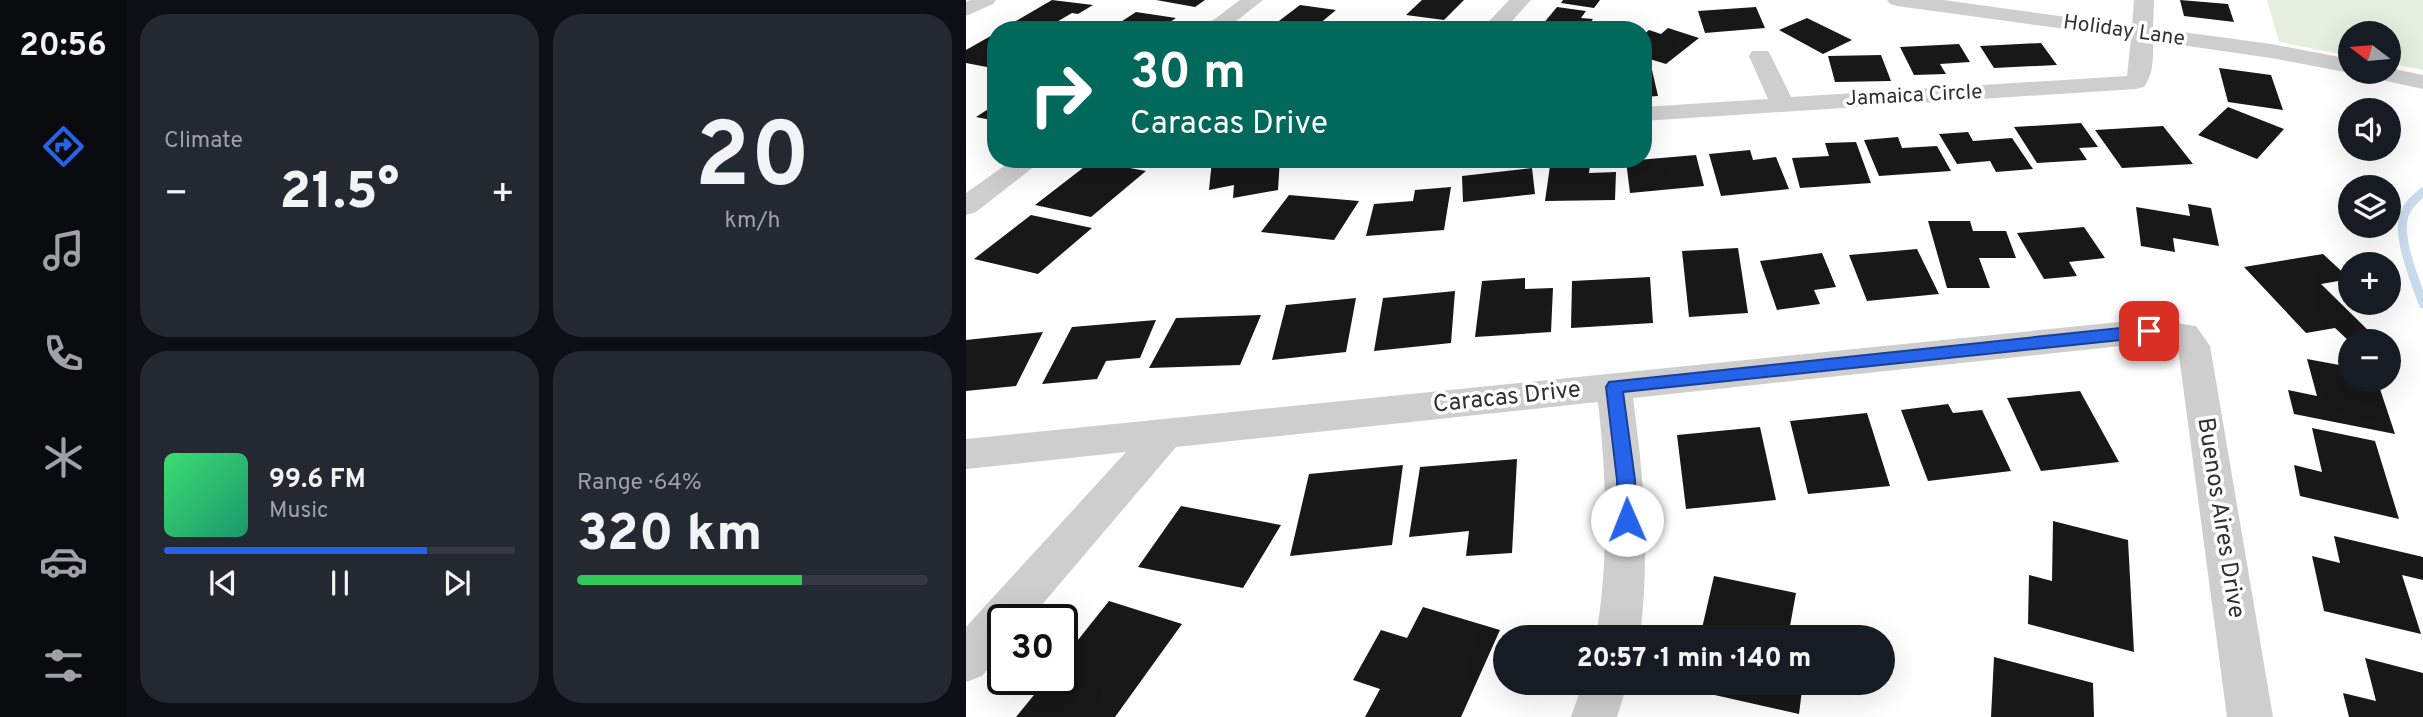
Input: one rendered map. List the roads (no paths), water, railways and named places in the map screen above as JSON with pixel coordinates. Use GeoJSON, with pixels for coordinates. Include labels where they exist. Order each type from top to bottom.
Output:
{"type":"FeatureCollection","features":[{"type":"Feature","properties":{"kind":"street"},"geometry":{"type":"LineString","coordinates":[[966,10],[986,0]]}},
{"type":"Feature","properties":{"kind":"street"},"geometry":{"type":"LineString","coordinates":[[1224,21],[1253,0]]}},
{"type":"Feature","properties":{"kind":"street"},"geometry":{"type":"LineString","coordinates":[[1501,21],[1521,0]]}},
{"type":"Feature","properties":{"kind":"street","name":"Holiday Lane"},"geometry":{"type":"LineString","coordinates":[[1897,0],[2271,51],[2338,64]]}},
{"type":"Feature","properties":{"kind":"street"},"geometry":{"type":"LineString","coordinates":[[2143,34],[2144,0]]}},
{"type":"Feature","properties":{"kind":"street","name":"Jamaica Circle"},"geometry":{"type":"LineString","coordinates":[[1652,113],[2136,82],[2141,68],[2143,34]]}},
{"type":"Feature","properties":{"kind":"street"},"geometry":{"type":"LineString","coordinates":[[1760,56],[1782,103]]}},
{"type":"Feature","properties":{"kind":"street"},"geometry":{"type":"LineString","coordinates":[[2401,77],[2423,82]]}},
{"type":"Feature","properties":{"kind":"street"},"geometry":{"type":"LineString","coordinates":[[971,198],[1017,168]]}},
{"type":"Feature","properties":{"kind":"street","name":"Caracas Drive"},"geometry":{"type":"LineString","coordinates":[[966,454],[2149,331],[2172,332]]}},
{"type":"Feature","properties":{"kind":"street","name":"Buenos Aires Drive"},"geometry":{"type":"LineString","coordinates":[[2172,332],[2185,334],[2194,346],[2250,717]]}},
{"type":"Feature","properties":{"kind":"street"},"geometry":{"type":"LineString","coordinates":[[1614,387],[1626,480],[1626,595],[1620,625]]}},
{"type":"Feature","properties":{"kind":"street"},"geometry":{"type":"LineString","coordinates":[[966,660],[1165,434]]}},
{"type":"Feature","properties":{"kind":"street"},"geometry":{"type":"LineString","coordinates":[[1594,717],[1602,695]]}},
{"type":"Feature","properties":{"kind":"waterway"},"geometry":{"type":"LineString","coordinates":[[2423,192],[2412,201],[2403,222],[2404,246],[2423,304]]}}]}
